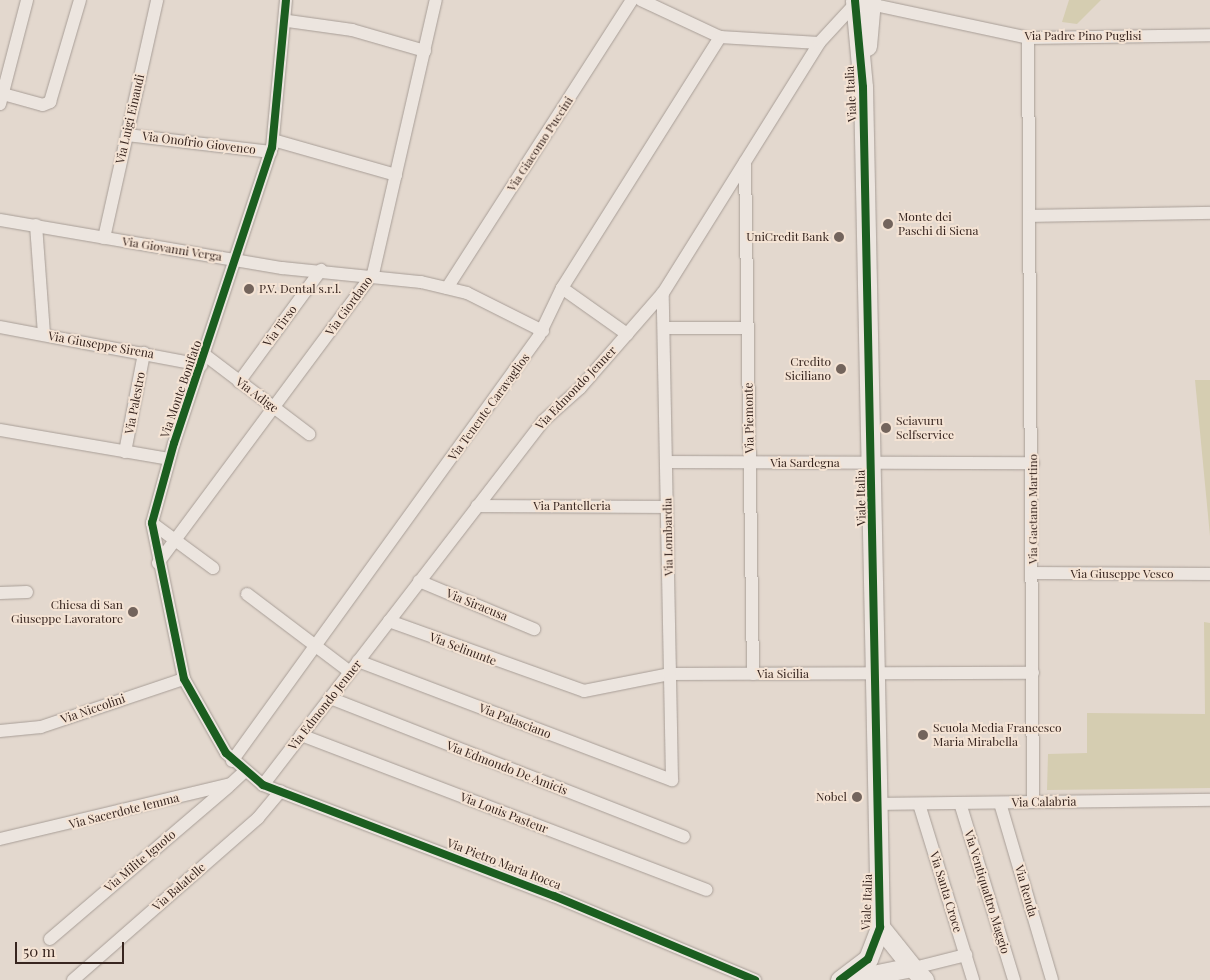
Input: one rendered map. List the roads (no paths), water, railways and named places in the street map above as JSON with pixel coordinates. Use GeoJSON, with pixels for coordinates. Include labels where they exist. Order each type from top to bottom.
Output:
{"type":"FeatureCollection","features":[{"type":"Feature","properties":{"kind":"street"},"geometry":{"type":"LineString","coordinates":[[28,0],[1,99],[43,105],[50,102],[80,0]]}},
{"type":"Feature","properties":{"kind":"street","name":"Via Luigi Einaudi"},"geometry":{"type":"LineString","coordinates":[[104,238],[157,0]]}},
{"type":"Feature","properties":{"kind":"street","name":"Via Giordano"},"geometry":{"type":"LineString","coordinates":[[158,564],[178,542],[373,274],[436,0]]}},
{"type":"Feature","properties":{"kind":"street","name":"Via Giacomo Puccini"},"geometry":{"type":"LineString","coordinates":[[447,288],[632,0]]}},
{"type":"Feature","properties":{"kind":"street"},"geometry":{"type":"LineString","coordinates":[[641,0],[720,36],[819,43]]}},
{"type":"Feature","properties":{"kind":"street","name":"Via Monte Bonifato"},"geometry":{"type":"LineString","coordinates":[[243,772],[232,761],[184,679],[158,564],[152,523],[169,459],[272,146],[288,21],[283,1]]}},
{"type":"Feature","properties":{"kind":"street","name":"Via Padre Pino Puglisi"},"geometry":{"type":"LineString","coordinates":[[863,2],[1028,38],[1210,35]]}},
{"type":"Feature","properties":{"kind":"street","name":"Via Edmondo Jenner"},"geometry":{"type":"LineString","coordinates":[[263,785],[542,421],[627,334],[663,293],[819,43],[863,2]]}},
{"type":"Feature","properties":{"kind":"street","name":"Viale Italia"},"geometry":{"type":"LineString","coordinates":[[840,980],[868,959],[880,927],[863,87],[863,2]]}},
{"type":"Feature","properties":{"kind":"street"},"geometry":{"type":"LineString","coordinates":[[288,21],[352,30],[425,51]]}},
{"type":"Feature","properties":{"kind":"street","name":"Via Tenente Caravaglios"},"geometry":{"type":"LineString","coordinates":[[232,761],[543,331],[562,288],[720,36]]}},
{"type":"Feature","properties":{"kind":"street","name":"Via Gaetano Martino"},"geometry":{"type":"LineString","coordinates":[[1028,38],[1034,463],[1033,802]]}},
{"type":"Feature","properties":{"kind":"street","name":"Via Onofrio Giovenco"},"geometry":{"type":"LineString","coordinates":[[127,135],[272,146],[396,175]]}},
{"type":"Feature","properties":{"kind":"street","name":"Via Piemonte"},"geometry":{"type":"LineString","coordinates":[[745,162],[752,674]]}},
{"type":"Feature","properties":{"kind":"street"},"geometry":{"type":"LineString","coordinates":[[1031,216],[1210,213]]}},
{"type":"Feature","properties":{"kind":"street","name":"Via Giovanni Verga"},"geometry":{"type":"LineString","coordinates":[[0,220],[236,259],[321,270],[373,274],[447,288],[508,310],[543,331]]}},
{"type":"Feature","properties":{"kind":"street"},"geometry":{"type":"LineString","coordinates":[[36,225],[44,335]]}},
{"type":"Feature","properties":{"kind":"street","name":"Via Tirso"},"geometry":{"type":"LineString","coordinates":[[239,382],[321,270]]}},
{"type":"Feature","properties":{"kind":"street"},"geometry":{"type":"LineString","coordinates":[[562,288],[627,334]]}},
{"type":"Feature","properties":{"kind":"street","name":"Via Lombardia"},"geometry":{"type":"LineString","coordinates":[[663,293],[672,780]]}},
{"type":"Feature","properties":{"kind":"street","name":"Via Giuseppe Sirena"},"geometry":{"type":"LineString","coordinates":[[0,327],[144,353],[203,360]]}},
{"type":"Feature","properties":{"kind":"street"},"geometry":{"type":"LineString","coordinates":[[664,328],[747,328]]}},
{"type":"Feature","properties":{"kind":"street","name":"Via Palestro"},"geometry":{"type":"LineString","coordinates":[[125,452],[144,353]]}},
{"type":"Feature","properties":{"kind":"street","name":"Via Adige"},"geometry":{"type":"LineString","coordinates":[[203,360],[239,382],[309,434]]}},
{"type":"Feature","properties":{"kind":"street"},"geometry":{"type":"LineString","coordinates":[[0,430],[169,459]]}},
{"type":"Feature","properties":{"kind":"street","name":"Via Sardegna"},"geometry":{"type":"LineString","coordinates":[[666,462],[1034,463]]}},
{"type":"Feature","properties":{"kind":"street","name":"Via Pantelleria"},"geometry":{"type":"LineString","coordinates":[[478,506],[667,506]]}},
{"type":"Feature","properties":{"kind":"street"},"geometry":{"type":"LineString","coordinates":[[152,523],[213,568]]}},
{"type":"Feature","properties":{"kind":"street","name":"Via Giuseppe Vesco"},"geometry":{"type":"LineString","coordinates":[[1034,573],[1210,574]]}},
{"type":"Feature","properties":{"kind":"street","name":"Via Siracusa"},"geometry":{"type":"LineString","coordinates":[[419,582],[534,629]]}},
{"type":"Feature","properties":{"kind":"street"},"geometry":{"type":"LineString","coordinates":[[0,593],[28,592]]}},
{"type":"Feature","properties":{"kind":"street"},"geometry":{"type":"LineString","coordinates":[[247,594],[350,672]]}},
{"type":"Feature","properties":{"kind":"street","name":"Via Selinunte"},"geometry":{"type":"LineString","coordinates":[[389,621],[536,677]]}},
{"type":"Feature","properties":{"kind":"street","name":"Via Palasciano"},"geometry":{"type":"LineString","coordinates":[[358,661],[672,780]]}},
{"type":"Feature","properties":{"kind":"street","name":"Via Sicilia"},"geometry":{"type":"LineString","coordinates":[[536,677],[584,690],[670,674],[1034,673]]}},
{"type":"Feature","properties":{"kind":"street","name":"Via Niccolini"},"geometry":{"type":"LineString","coordinates":[[0,731],[41,727],[184,679]]}},
{"type":"Feature","properties":{"kind":"street","name":"Via Edmondo De Amicis"},"geometry":{"type":"LineString","coordinates":[[330,698],[684,837]]}},
{"type":"Feature","properties":{"kind":"street","name":"Via Louis Pasteur"},"geometry":{"type":"LineString","coordinates":[[301,735],[706,890]]}},
{"type":"Feature","properties":{"kind":"street"},"geometry":{"type":"LineString","coordinates":[[231,784],[243,772]]}},
{"type":"Feature","properties":{"kind":"street","name":"Via Pietro Maria Rocca"},"geometry":{"type":"LineString","coordinates":[[243,772],[263,785],[554,896],[755,980]]}},
{"type":"Feature","properties":{"kind":"street","name":"Via Sacerdote Iemma"},"geometry":{"type":"LineString","coordinates":[[0,839],[231,784]]}},
{"type":"Feature","properties":{"kind":"street","name":"Via Milite Ignoto"},"geometry":{"type":"LineString","coordinates":[[50,939],[231,784]]}},
{"type":"Feature","properties":{"kind":"street","name":"Via Balatelle"},"geometry":{"type":"LineString","coordinates":[[73,980],[258,818],[281,791]]}},
{"type":"Feature","properties":{"kind":"street","name":"Via Calabria"},"geometry":{"type":"LineString","coordinates":[[878,804],[1033,802],[1209,804]]}},
{"type":"Feature","properties":{"kind":"street","name":"Via Ventiquattro Maggio"},"geometry":{"type":"LineString","coordinates":[[960,803],[1014,980]]}},
{"type":"Feature","properties":{"kind":"street","name":"Via Renda"},"geometry":{"type":"LineString","coordinates":[[1000,803],[1052,980]]}},
{"type":"Feature","properties":{"kind":"street","name":"Via Santa Croce"},"geometry":{"type":"LineString","coordinates":[[919,804],[973,980]]}},
{"type":"Feature","properties":{"kind":"street","name":"Viale Italia"},"geometry":{"type":"LineString","coordinates":[[880,927],[917,972]]}},
{"type":"Feature","properties":{"kind":"street"},"geometry":{"type":"LineString","coordinates":[[848,980],[917,972],[966,955]]}},
{"type":"Feature","properties":{"kind":"place","name":"Monte dei Paschi di Siena"},"geometry":{"type":"Point","coordinates":[888,224]}},
{"type":"Feature","properties":{"kind":"place","name":"UniCredit Bank"},"geometry":{"type":"Point","coordinates":[839,237]}},
{"type":"Feature","properties":{"kind":"place","name":"P.V. Dental s.r.l."},"geometry":{"type":"Point","coordinates":[249,289]}},
{"type":"Feature","properties":{"kind":"place","name":"Credito Siciliano"},"geometry":{"type":"Point","coordinates":[841,369]}},
{"type":"Feature","properties":{"kind":"place","name":"Sciavuru Selfservice"},"geometry":{"type":"Point","coordinates":[886,428]}},
{"type":"Feature","properties":{"kind":"place","name":"Chiesa di San Giuseppe Lavoratore"},"geometry":{"type":"Point","coordinates":[133,612]}},
{"type":"Feature","properties":{"kind":"place","name":"Scuola Media Francesco Maria Mirabella"},"geometry":{"type":"Point","coordinates":[923,735]}},
{"type":"Feature","properties":{"kind":"place","name":"Nobel"},"geometry":{"type":"Point","coordinates":[857,797]}}]}
